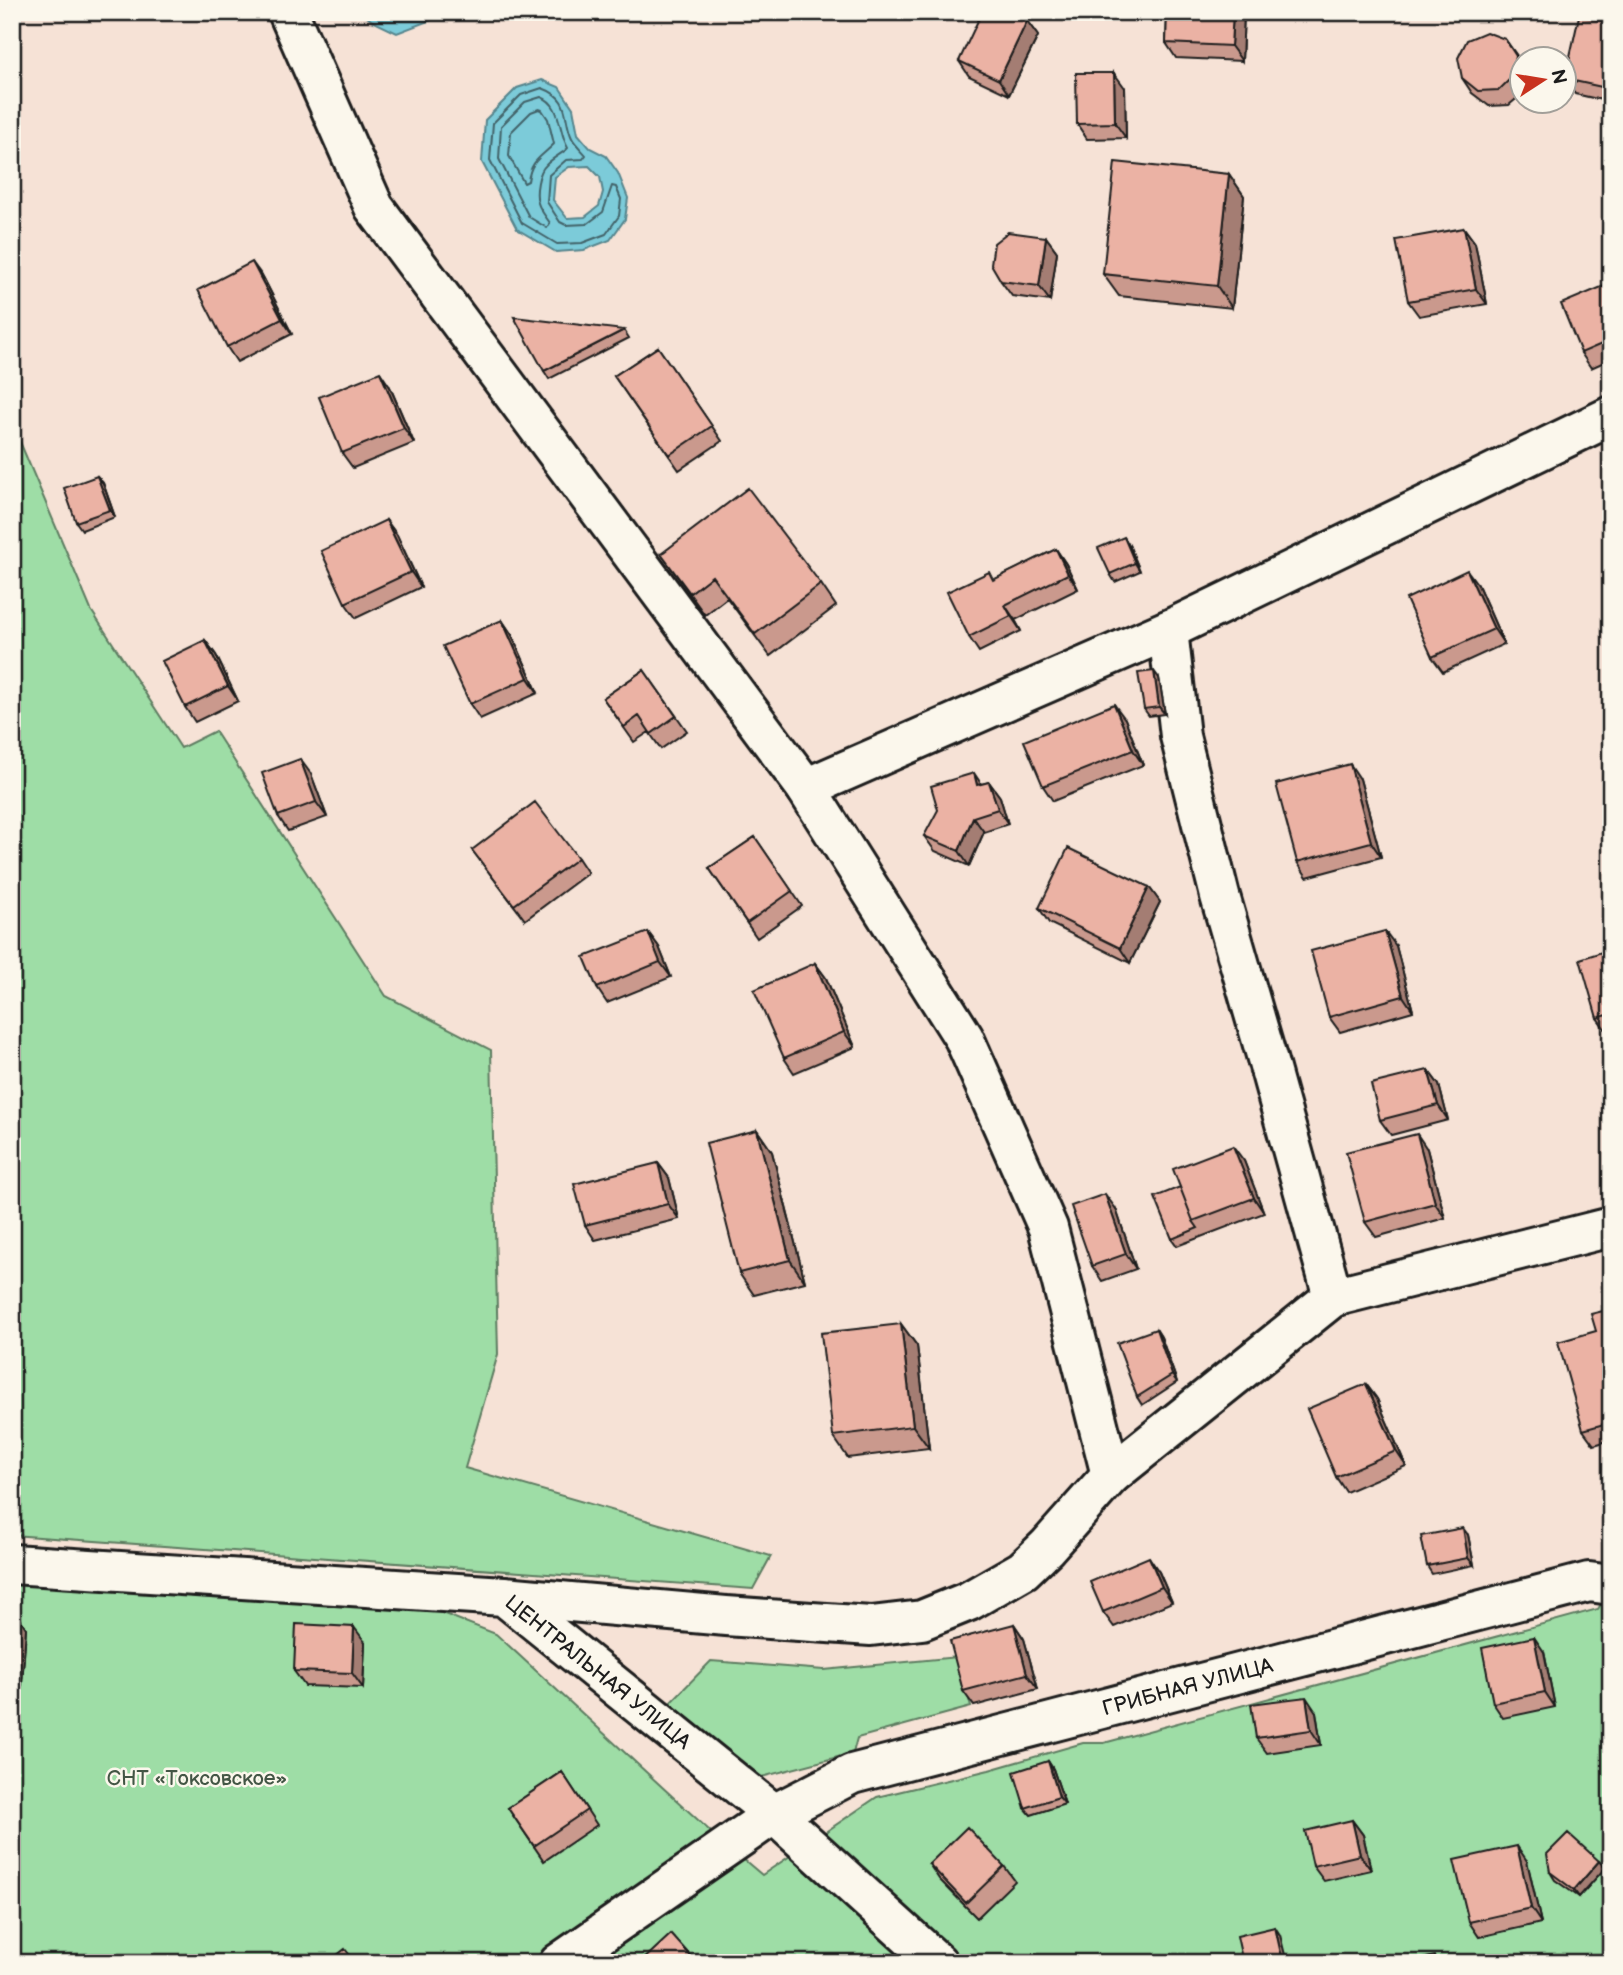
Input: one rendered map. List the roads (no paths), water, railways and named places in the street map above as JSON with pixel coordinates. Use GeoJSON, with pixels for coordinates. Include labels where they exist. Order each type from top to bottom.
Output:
{"type":"FeatureCollection","features":[{"type":"Feature","properties":{"kind":"street"},"geometry":{"type":"LineString","coordinates":[[288,12],[374,207],[806,788],[964,1038],[1048,1228],[1111,1475]]}},
{"type":"Feature","properties":{"kind":"street"},"geometry":{"type":"LineString","coordinates":[[806,788],[1168,630],[1611,416]]}},
{"type":"Feature","properties":{"kind":"street"},"geometry":{"type":"LineString","coordinates":[[1168,630],[1180,736],[1220,896],[1333,1297]]}},
{"type":"Feature","properties":{"kind":"street"},"geometry":{"type":"LineString","coordinates":[[503,1596],[871,1626],[922,1620],[969,1601],[1023,1570],[1111,1475],[1333,1297],[1611,1227]]}},
{"type":"Feature","properties":{"kind":"street","name":"ЦЕНТРАЛЬНАЯ УЛИЦА"},"geometry":{"type":"LineString","coordinates":[[12,1564],[503,1596],[774,1814],[938,1963]]}},
{"type":"Feature","properties":{"kind":"street","name":"ГРИБНАЯ УЛИЦА"},"geometry":{"type":"LineString","coordinates":[[559,1963],[774,1814],[852,1774],[1589,1582],[1611,1585]]}},
{"type":"Feature","properties":{"kind":"water"},"geometry":{"type":"Polygon","coordinates":[[[361,12],[435,12],[431,20],[397,33],[372,21],[361,12]]]}},
{"type":"Feature","properties":{"kind":"water"},"geometry":{"type":"Polygon","coordinates":[[[542,80],[559,87],[573,108],[578,134],[590,148],[606,156],[618,173],[628,198],[625,219],[610,240],[584,250],[556,252],[517,229],[482,162],[485,120],[517,88],[542,80]],[[589,166],[569,167],[555,177],[553,200],[567,218],[585,217],[599,206],[603,192],[600,177],[589,166]]]}},
{"type":"Feature","properties":{"kind":"park label","name":"СНТ «Токсовское»"},"geometry":{"type":"Point","coordinates":[197,1778]}}]}
